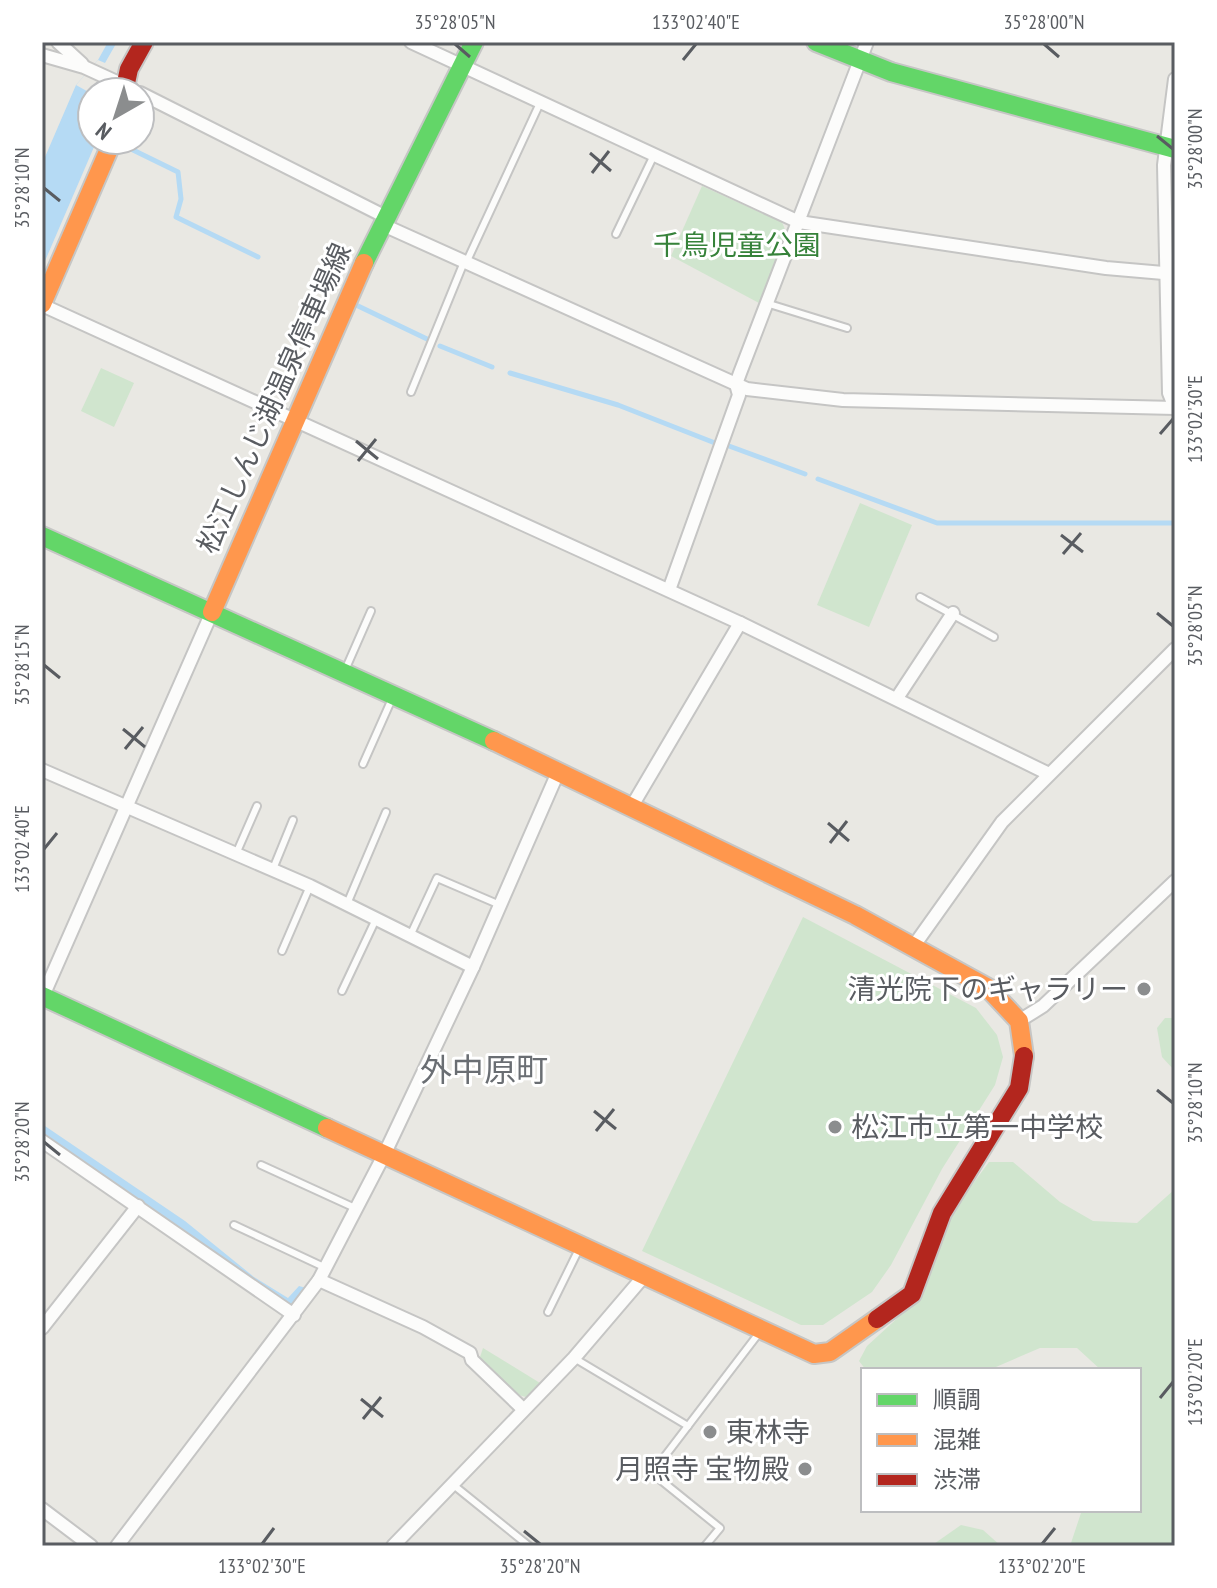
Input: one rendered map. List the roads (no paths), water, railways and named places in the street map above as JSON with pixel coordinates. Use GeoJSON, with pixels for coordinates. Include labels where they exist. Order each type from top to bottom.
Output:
{"type":"FeatureCollection","features":[{"type":"Feature","properties":{"kind":"street"},"geometry":{"type":"LineString","coordinates":[[58,42],[84,67]]}},
{"type":"Feature","properties":{"kind":"street"},"geometry":{"type":"LineString","coordinates":[[136,76],[144,42]]}},
{"type":"Feature","properties":{"kind":"street"},"geometry":{"type":"LineString","coordinates":[[411,42],[799,222],[1171,274]]}},
{"type":"Feature","properties":{"kind":"street","name":"松江しんじ湖温泉停車場線"},"geometry":{"type":"LineString","coordinates":[[212,612],[383,220],[474,42]]}},
{"type":"Feature","properties":{"kind":"street"},"geometry":{"type":"LineString","coordinates":[[816,42],[860,62],[1171,147]]}},
{"type":"Feature","properties":{"kind":"street"},"geometry":{"type":"LineString","coordinates":[[669,590],[739,395],[736,384],[867,42]]}},
{"type":"Feature","properties":{"kind":"street"},"geometry":{"type":"LineString","coordinates":[[42,55],[104,76]]}},
{"type":"Feature","properties":{"kind":"street"},"geometry":{"type":"LineString","coordinates":[[156,103],[465,262],[757,392],[843,400],[1175,408],[1169,393],[1171,147],[1175,79]]}},
{"type":"Feature","properties":{"kind":"street"},"geometry":{"type":"LineString","coordinates":[[106,156],[42,305],[740,623],[1049,774]]}},
{"type":"Feature","properties":{"kind":"street"},"geometry":{"type":"LineString","coordinates":[[42,536],[212,612],[345,672],[392,697],[559,770],[913,947],[988,988],[1019,1021],[1025,1063],[1019,1088],[942,1213],[912,1294],[894,1309],[822,1354],[805,1352],[42,996],[212,612]]}},
{"type":"Feature","properties":{"kind":"street"},"geometry":{"type":"LineString","coordinates":[[897,698],[953,613]]}},
{"type":"Feature","properties":{"kind":"street"},"geometry":{"type":"LineString","coordinates":[[632,806],[740,623]]}},
{"type":"Feature","properties":{"kind":"street"},"geometry":{"type":"LineString","coordinates":[[913,947],[990,836],[1175,649]]}},
{"type":"Feature","properties":{"kind":"street"},"geometry":{"type":"LineString","coordinates":[[42,770],[273,869],[473,967]]}},
{"type":"Feature","properties":{"kind":"street"},"geometry":{"type":"LineString","coordinates":[[117,1546],[322,1274],[384,1155],[473,967],[559,770]]}},
{"type":"Feature","properties":{"kind":"street"},"geometry":{"type":"LineString","coordinates":[[1019,1021],[1043,1006],[1175,881]]}},
{"type":"Feature","properties":{"kind":"street"},"geometry":{"type":"LineString","coordinates":[[42,1141],[294,1315]]}},
{"type":"Feature","properties":{"kind":"street"},"geometry":{"type":"LineString","coordinates":[[42,1328],[138,1206]]}},
{"type":"Feature","properties":{"kind":"street"},"geometry":{"type":"LineString","coordinates":[[322,1274],[470,1353],[472,1360],[523,1409]]}},
{"type":"Feature","properties":{"kind":"street"},"geometry":{"type":"LineString","coordinates":[[393,1546],[574,1358],[644,1276]]}},
{"type":"Feature","properties":{"kind":"street"},"geometry":{"type":"LineString","coordinates":[[42,1509],[91,1546]]}},
{"type":"Feature","properties":{"kind":"lane"},"geometry":{"type":"LineString","coordinates":[[411,392],[465,262],[540,102]]}},
{"type":"Feature","properties":{"kind":"lane"},"geometry":{"type":"LineString","coordinates":[[616,234],[654,155]]}},
{"type":"Feature","properties":{"kind":"lane"},"geometry":{"type":"LineString","coordinates":[[766,303],[847,328]]}},
{"type":"Feature","properties":{"kind":"lane"},"geometry":{"type":"LineString","coordinates":[[920,597],[994,637]]}},
{"type":"Feature","properties":{"kind":"lane"},"geometry":{"type":"LineString","coordinates":[[345,672],[371,611]]}},
{"type":"Feature","properties":{"kind":"lane"},"geometry":{"type":"LineString","coordinates":[[363,764],[392,697]]}},
{"type":"Feature","properties":{"kind":"lane"},"geometry":{"type":"LineString","coordinates":[[236,854],[257,806]]}},
{"type":"Feature","properties":{"kind":"lane"},"geometry":{"type":"LineString","coordinates":[[347,904],[386,812]]}},
{"type":"Feature","properties":{"kind":"lane"},"geometry":{"type":"LineString","coordinates":[[273,869],[293,820]]}},
{"type":"Feature","properties":{"kind":"lane"},"geometry":{"type":"LineString","coordinates":[[410,936],[437,878],[500,906]]}},
{"type":"Feature","properties":{"kind":"lane"},"geometry":{"type":"LineString","coordinates":[[282,951],[310,886]]}},
{"type":"Feature","properties":{"kind":"lane"},"geometry":{"type":"LineString","coordinates":[[342,991],[376,919]]}},
{"type":"Feature","properties":{"kind":"lane"},"geometry":{"type":"LineString","coordinates":[[261,1165],[355,1208]]}},
{"type":"Feature","properties":{"kind":"lane"},"geometry":{"type":"LineString","coordinates":[[234,1225],[322,1274]]}},
{"type":"Feature","properties":{"kind":"lane"},"geometry":{"type":"LineString","coordinates":[[548,1312],[581,1246]]}},
{"type":"Feature","properties":{"kind":"lane"},"geometry":{"type":"LineString","coordinates":[[705,1546],[720,1528],[652,1473],[761,1331]]}},
{"type":"Feature","properties":{"kind":"lane"},"geometry":{"type":"LineString","coordinates":[[574,1358],[688,1426]]}},
{"type":"Feature","properties":{"kind":"lane"},"geometry":{"type":"LineString","coordinates":[[451,1483],[529,1546]]}},
{"type":"Feature","properties":{"kind":"water"},"geometry":{"type":"Polygon","coordinates":[[[108,42],[117,42],[105,63],[105,76],[84,76],[108,42]]]}},
{"type":"Feature","properties":{"kind":"water"},"geometry":{"type":"Polygon","coordinates":[[[76,85],[76,156],[90,156],[42,268],[42,164],[76,85]]]}},
{"type":"Feature","properties":{"kind":"water"},"geometry":{"type":"Polygon","coordinates":[[[42,1124],[185,1221],[254,1277],[288,1298],[299,1286],[306,1288],[294,1304],[286,1305],[42,1135],[42,1124]]]}},
{"type":"Feature","properties":{"kind":"waterway"},"geometry":{"type":"LineString","coordinates":[[145,156],[178,172],[181,199],[176,217],[258,257]]}},
{"type":"Feature","properties":{"kind":"waterway"},"geometry":{"type":"LineString","coordinates":[[356,305],[427,339]]}},
{"type":"Feature","properties":{"kind":"waterway"},"geometry":{"type":"LineString","coordinates":[[440,346],[492,367]]}},
{"type":"Feature","properties":{"kind":"waterway"},"geometry":{"type":"LineString","coordinates":[[510,373],[618,405],[715,443]]}},
{"type":"Feature","properties":{"kind":"waterway"},"geometry":{"type":"LineString","coordinates":[[729,446],[805,474]]}},
{"type":"Feature","properties":{"kind":"waterway"},"geometry":{"type":"LineString","coordinates":[[818,479],[937,523],[1175,523]]}},
{"type":"Feature","properties":{"kind":"place","name":"清光院下のギャラリー"},"geometry":{"type":"Point","coordinates":[1144,989]}},
{"type":"Feature","properties":{"kind":"place","name":"松江市立第一中学校"},"geometry":{"type":"Point","coordinates":[835,1127]}},
{"type":"Feature","properties":{"kind":"place","name":"東林寺"},"geometry":{"type":"Point","coordinates":[710,1432]}},
{"type":"Feature","properties":{"kind":"place","name":"月照寺 宝物殿"},"geometry":{"type":"Point","coordinates":[805,1469]}},
{"type":"Feature","properties":{"kind":"district","name":"外中原町"},"geometry":{"type":"Point","coordinates":[484,1070]}},
{"type":"Feature","properties":{"kind":"park label","name":"千鳥児童公園"},"geometry":{"type":"Point","coordinates":[737,245]}}]}
